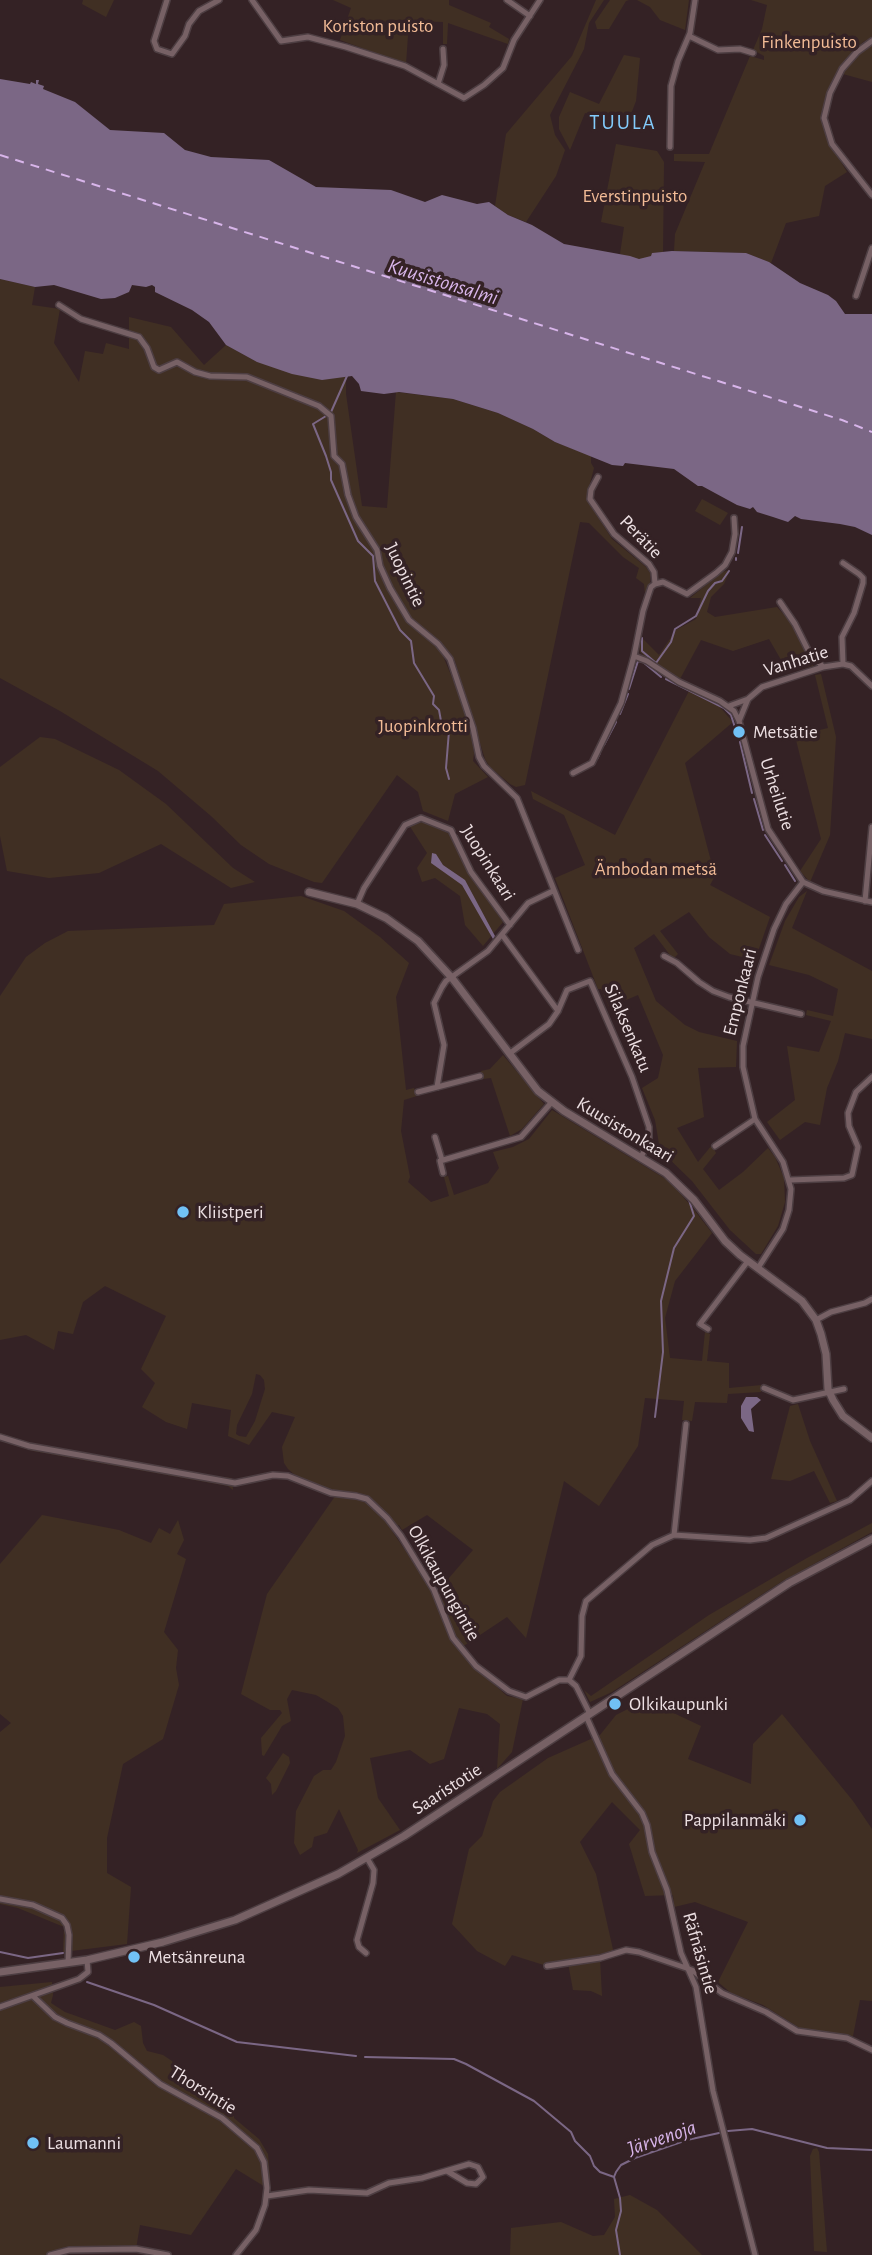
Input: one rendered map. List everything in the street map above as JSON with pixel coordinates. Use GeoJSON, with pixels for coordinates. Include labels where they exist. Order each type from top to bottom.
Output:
{"type":"FeatureCollection","features":[{"type":"Feature","properties":{"kind":"main road","name":"Kuusistonkaari"},"geometry":{"type":"LineString","coordinates":[[309,892],[357,904],[386,918],[409,934],[430,952],[452,978],[538,1091],[551,1103],[675,1180],[694,1200],[716,1231],[748,1261],[802,1301],[816,1320],[826,1354],[829,1393]]}},
{"type":"Feature","properties":{"kind":"main road"},"geometry":{"type":"LineString","coordinates":[[829,1393],[843,1416],[872,1438]]}},
{"type":"Feature","properties":{"kind":"main road","name":"Saaristotie"},"geometry":{"type":"LineString","coordinates":[[0,1972],[133,1951],[235,1920],[302,1892],[367,1858],[789,1583],[872,1539]]}},
{"type":"Feature","properties":{"kind":"street"},"geometry":{"type":"LineString","coordinates":[[167,0],[153,41],[157,49],[172,54],[185,36],[188,24],[199,11],[219,0]]}},
{"type":"Feature","properties":{"kind":"street"},"geometry":{"type":"LineString","coordinates":[[253,0],[281,41],[308,37],[346,47],[405,66],[464,97],[491,80],[503,68],[512,44],[540,0]]}},
{"type":"Feature","properties":{"kind":"street"},"geometry":{"type":"LineString","coordinates":[[507,0],[530,16]]}},
{"type":"Feature","properties":{"kind":"street"},"geometry":{"type":"LineString","coordinates":[[670,147],[671,86],[689,36],[695,0]]}},
{"type":"Feature","properties":{"kind":"street"},"geometry":{"type":"LineString","coordinates":[[689,36],[718,50],[736,48],[754,53]]}},
{"type":"Feature","properties":{"kind":"street"},"geometry":{"type":"LineString","coordinates":[[872,41],[857,52],[842,69],[830,93],[824,118],[832,144],[872,195]]}},
{"type":"Feature","properties":{"kind":"street"},"geometry":{"type":"LineString","coordinates":[[438,84],[444,65],[443,49]]}},
{"type":"Feature","properties":{"kind":"street"},"geometry":{"type":"LineString","coordinates":[[856,296],[872,248]]}},
{"type":"Feature","properties":{"kind":"street","name":"Juopintie"},"geometry":{"type":"LineString","coordinates":[[59,305],[81,319],[139,337],[147,348],[154,367],[159,370],[177,362],[195,372],[210,376],[247,376],[326,411],[331,416],[334,456],[342,464],[348,495],[366,535],[377,550],[380,566],[390,588],[408,620],[438,644],[450,659],[473,728],[478,757],[517,798],[554,891]]}},
{"type":"Feature","properties":{"kind":"street","name":"Perätie"},"geometry":{"type":"LineString","coordinates":[[598,477],[591,490],[590,499],[614,534],[649,564],[654,572],[655,583]]}},
{"type":"Feature","properties":{"kind":"street"},"geometry":{"type":"LineString","coordinates":[[573,773],[592,763],[621,703],[643,611],[655,583],[663,582],[687,594],[708,580],[724,565],[732,552],[734,518]]}},
{"type":"Feature","properties":{"kind":"street"},"geometry":{"type":"LineString","coordinates":[[842,564],[863,578],[854,613],[842,637],[843,664]]}},
{"type":"Feature","properties":{"kind":"street"},"geometry":{"type":"LineString","coordinates":[[780,602],[808,650],[823,667]]}},
{"type":"Feature","properties":{"kind":"street"},"geometry":{"type":"LineString","coordinates":[[634,656],[729,706],[748,699]]}},
{"type":"Feature","properties":{"kind":"street","name":"Vanhatie"},"geometry":{"type":"LineString","coordinates":[[739,721],[748,699],[770,682],[823,667],[843,664],[851,666],[872,686]]}},
{"type":"Feature","properties":{"kind":"street","name":"Urheilutie"},"geometry":{"type":"LineString","coordinates":[[729,706],[739,721],[768,829],[803,882]]}},
{"type":"Feature","properties":{"kind":"street","name":"Juopinkaari"},"geometry":{"type":"LineString","coordinates":[[357,904],[364,888],[405,825],[421,818],[451,831],[474,878],[510,925]]}},
{"type":"Feature","properties":{"kind":"street"},"geometry":{"type":"LineString","coordinates":[[803,882],[823,891],[868,901],[872,827]]}},
{"type":"Feature","properties":{"kind":"street","name":"Emponkaari"},"geometry":{"type":"LineString","coordinates":[[758,1268],[787,1220],[791,1199],[790,1180],[778,1152],[755,1119],[743,1067],[743,1046],[762,962],[777,920],[803,882]]}},
{"type":"Feature","properties":{"kind":"street"},"geometry":{"type":"LineString","coordinates":[[437,1087],[444,1045],[434,1003],[442,986],[483,956],[503,936],[528,903],[554,891],[578,950]]}},
{"type":"Feature","properties":{"kind":"street"},"geometry":{"type":"LineString","coordinates":[[503,936],[558,1011]]}},
{"type":"Feature","properties":{"kind":"street"},"geometry":{"type":"LineString","coordinates":[[664,956],[677,962],[713,991],[801,1014]]}},
{"type":"Feature","properties":{"kind":"street","name":"Silaksenkatu"},"geometry":{"type":"LineString","coordinates":[[509,1054],[543,1029],[558,1011],[567,990],[590,981],[632,1077],[649,1127],[649,1142],[641,1157]]}},
{"type":"Feature","properties":{"kind":"street"},"geometry":{"type":"LineString","coordinates":[[418,1092],[480,1076]]}},
{"type":"Feature","properties":{"kind":"street"},"geometry":{"type":"LineString","coordinates":[[790,1180],[844,1178],[852,1175],[858,1147],[849,1126],[848,1113],[856,1092],[872,1077]]}},
{"type":"Feature","properties":{"kind":"street"},"geometry":{"type":"LineString","coordinates":[[442,1160],[521,1137],[551,1103]]}},
{"type":"Feature","properties":{"kind":"street"},"geometry":{"type":"LineString","coordinates":[[715,1146],[755,1119]]}},
{"type":"Feature","properties":{"kind":"street"},"geometry":{"type":"LineString","coordinates":[[435,1137],[443,1173]]}},
{"type":"Feature","properties":{"kind":"street"},"geometry":{"type":"LineString","coordinates":[[708,1329],[700,1324],[748,1261]]}},
{"type":"Feature","properties":{"kind":"street"},"geometry":{"type":"LineString","coordinates":[[816,1320],[831,1312],[872,1299]]}},
{"type":"Feature","properties":{"kind":"street"},"geometry":{"type":"LineString","coordinates":[[764,1388],[793,1399],[844,1389]]}},
{"type":"Feature","properties":{"kind":"street"},"geometry":{"type":"LineString","coordinates":[[674,1535],[686,1424]]}},
{"type":"Feature","properties":{"kind":"street","name":"Olkikaupungintie"},"geometry":{"type":"LineString","coordinates":[[0,1437],[29,1446],[227,1482],[244,1482],[279,1475],[331,1493],[362,1497],[378,1508],[401,1536],[434,1590],[453,1638],[476,1665],[509,1691],[526,1697],[559,1681],[569,1680]]}},
{"type":"Feature","properties":{"kind":"street"},"geometry":{"type":"LineString","coordinates":[[588,1715],[576,1686],[569,1680],[581,1656],[582,1616],[586,1601],[646,1549],[674,1535],[750,1540],[766,1538],[850,1500],[872,1481]]}},
{"type":"Feature","properties":{"kind":"street","name":"Räfnäsintie"},"geometry":{"type":"LineString","coordinates":[[588,1715],[612,1774],[648,1825],[652,1852],[667,1890],[686,1967],[696,1987],[713,2091],[755,2255]]}},
{"type":"Feature","properties":{"kind":"street"},"geometry":{"type":"LineString","coordinates":[[366,1953],[359,1947],[357,1940],[373,1882],[374,1870],[367,1858]]}},
{"type":"Feature","properties":{"kind":"street"},"geometry":{"type":"LineString","coordinates":[[0,1899],[33,1905],[62,1918],[69,1935],[68,1963]]}},
{"type":"Feature","properties":{"kind":"street"},"geometry":{"type":"LineString","coordinates":[[547,1966],[600,1958],[626,1950],[686,1967],[722,1993],[766,2012],[797,2031],[847,2038],[872,2050]]}},
{"type":"Feature","properties":{"kind":"street"},"geometry":{"type":"LineString","coordinates":[[0,2007],[79,1979],[88,1972],[87,1960]]}},
{"type":"Feature","properties":{"kind":"street","name":"Thorsintie"},"geometry":{"type":"LineString","coordinates":[[33,1996],[55,2017],[99,2035],[160,2084],[222,2118],[251,2141],[264,2162],[267,2196],[262,2218],[236,2255]]}},
{"type":"Feature","properties":{"kind":"street"},"geometry":{"type":"LineString","coordinates":[[267,2196],[309,2190],[367,2193],[389,2183],[422,2178],[469,2164],[478,2167],[483,2177],[476,2184],[467,2183],[447,2171]]}},
{"type":"Feature","properties":{"kind":"street"},"geometry":{"type":"LineString","coordinates":[[50,2255],[80,2250],[128,2250],[168,2255]]}},
{"type":"Feature","properties":{"kind":"green space"},"geometry":{"type":"Polygon","coordinates":[[[83,0],[114,0],[106,17],[82,4],[83,0]]]}},
{"type":"Feature","properties":{"kind":"green space","name":"Koriston puisto"},"geometry":{"type":"Polygon","coordinates":[[[333,0],[449,0],[449,5],[491,23],[489,27],[509,39],[508,44],[448,23],[447,44],[443,44],[443,22],[409,21],[406,64],[340,40],[351,8],[333,0]]]}},
{"type":"Feature","properties":{"kind":"green space"},"geometry":{"type":"Polygon","coordinates":[[[596,0],[604,0],[589,23],[584,49],[550,115],[555,135],[565,150],[556,176],[526,222],[495,206],[506,134],[572,56],[596,0]]]}},
{"type":"Feature","properties":{"kind":"green space"},"geometry":{"type":"Polygon","coordinates":[[[610,0],[629,0],[609,29],[597,29],[595,22],[610,0]]]}},
{"type":"Feature","properties":{"kind":"green space"},"geometry":{"type":"Polygon","coordinates":[[[637,0],[689,0],[685,30],[660,20],[650,7],[637,0]]]}},
{"type":"Feature","properties":{"kind":"green space","name":"Finkenpuisto"},"geometry":{"type":"Polygon","coordinates":[[[751,0],[872,0],[872,37],[863,42],[841,65],[828,93],[822,116],[828,141],[847,172],[825,186],[819,216],[786,223],[771,263],[746,253],[674,251],[675,234],[705,162],[674,161],[674,154],[709,154],[750,56],[764,60],[764,56],[753,50],[762,29],[767,5],[751,0]]]}},
{"type":"Feature","properties":{"kind":"green space"},"geometry":{"type":"Polygon","coordinates":[[[872,44],[872,82],[843,74],[853,59],[872,44]]]}},
{"type":"Feature","properties":{"kind":"green space"},"geometry":{"type":"Polygon","coordinates":[[[624,55],[640,58],[636,101],[628,122],[620,123],[585,113],[570,150],[559,129],[559,117],[570,92],[599,104],[624,55]]]}},
{"type":"Feature","properties":{"kind":"green space","name":"Everstinpuisto"},"geometry":{"type":"Polygon","coordinates":[[[616,144],[657,151],[664,162],[663,252],[653,253],[639,260],[620,254],[624,227],[601,222],[616,144]]]}},
{"type":"Feature","properties":{"kind":"green space","name":"Juopinkrotti"},"geometry":{"type":"Polygon","coordinates":[[[0,279],[35,287],[32,305],[60,309],[54,343],[79,382],[85,351],[103,354],[106,343],[129,349],[129,317],[171,327],[204,365],[226,345],[257,362],[346,376],[346,394],[362,506],[387,508],[396,392],[453,399],[498,413],[555,442],[591,456],[594,468],[588,502],[612,539],[646,567],[650,573],[650,583],[645,594],[644,584],[636,578],[639,568],[623,557],[589,523],[580,522],[525,785],[516,787],[510,784],[490,767],[485,759],[455,661],[447,650],[443,656],[467,713],[473,761],[488,777],[455,794],[448,821],[423,811],[418,792],[397,775],[322,883],[314,882],[269,864],[241,845],[158,771],[0,678],[0,279]]]}},
{"type":"Feature","properties":{"kind":"green space"},"geometry":{"type":"Polygon","coordinates":[[[702,499],[728,513],[720,525],[695,511],[702,499]]]}},
{"type":"Feature","properties":{"kind":"green space"},"geometry":{"type":"Polygon","coordinates":[[[730,570],[724,584],[711,597],[707,612],[715,617],[777,607],[815,661],[813,666],[788,672],[769,639],[733,651],[701,640],[680,679],[640,652],[641,637],[659,655],[676,630],[696,619],[701,598],[690,598],[722,572],[730,570]]]}},
{"type":"Feature","properties":{"kind":"green space"},"geometry":{"type":"Polygon","coordinates":[[[821,674],[836,737],[830,835],[810,882],[800,871],[821,839],[795,736],[828,728],[815,675],[821,674]]]}},
{"type":"Feature","properties":{"kind":"green space","name":"Ämbodan metsä"},"geometry":{"type":"Polygon","coordinates":[[[689,691],[718,705],[733,722],[685,763],[715,876],[710,885],[770,917],[755,960],[730,954],[709,937],[689,912],[660,931],[678,954],[673,959],[654,934],[634,948],[656,1001],[685,1025],[699,1032],[737,1041],[736,1067],[698,1068],[704,1117],[677,1128],[698,1162],[712,1145],[716,1153],[703,1169],[719,1190],[768,1148],[775,1157],[784,1178],[785,1202],[778,1226],[761,1254],[756,1254],[730,1230],[692,1181],[660,1150],[655,1120],[642,1088],[658,1078],[663,1055],[638,995],[609,1007],[601,989],[598,989],[555,878],[585,865],[564,815],[533,799],[531,791],[615,835],[689,691]]]}},
{"type":"Feature","properties":{"kind":"green space"},"geometry":{"type":"Polygon","coordinates":[[[40,737],[55,739],[119,770],[166,804],[233,868],[255,882],[231,888],[161,844],[99,873],[49,878],[7,871],[0,836],[0,767],[40,737]]]}},
{"type":"Feature","properties":{"kind":"green space"},"geometry":{"type":"Polygon","coordinates":[[[424,822],[450,834],[469,873],[503,922],[483,946],[465,925],[460,896],[435,878],[422,882],[417,868],[427,853],[409,825],[424,822]]]}},
{"type":"Feature","properties":{"kind":"green space"},"geometry":{"type":"Polygon","coordinates":[[[807,891],[792,928],[872,971],[872,1039],[845,1033],[827,1088],[820,1125],[805,1122],[780,1140],[767,1122],[795,1100],[787,1046],[819,1052],[831,1021],[806,1015],[807,1010],[833,1016],[838,989],[809,975],[769,965],[785,921],[799,897],[807,891]]]}},
{"type":"Feature","properties":{"kind":"green space"},"geometry":{"type":"Polygon","coordinates":[[[301,896],[344,911],[380,937],[409,963],[396,997],[406,1090],[414,1088],[417,1096],[404,1100],[401,1131],[410,1177],[408,1182],[431,1202],[449,1196],[444,1177],[448,1176],[454,1195],[488,1183],[499,1168],[493,1152],[529,1139],[552,1110],[669,1181],[712,1233],[675,1281],[665,1318],[670,1358],[702,1361],[705,1332],[710,1334],[707,1361],[729,1363],[729,1388],[762,1385],[761,1392],[728,1394],[727,1403],[695,1402],[692,1421],[682,1420],[684,1401],[645,1398],[638,1446],[599,1506],[564,1481],[526,1638],[507,1617],[462,1647],[451,1629],[437,1592],[473,1550],[427,1515],[402,1530],[399,1525],[390,1528],[430,1587],[447,1631],[466,1659],[507,1696],[523,1699],[512,1752],[497,1769],[500,1724],[487,1714],[459,1708],[444,1759],[430,1764],[410,1750],[370,1758],[378,1798],[400,1830],[357,1853],[339,1809],[327,1833],[314,1837],[312,1847],[300,1855],[294,1843],[296,1811],[314,1776],[323,1770],[331,1770],[345,1736],[343,1716],[338,1708],[316,1695],[292,1690],[287,1699],[291,1721],[282,1726],[264,1756],[261,1738],[282,1713],[280,1710],[270,1710],[241,1694],[267,1594],[338,1492],[296,1476],[284,1463],[282,1447],[295,1417],[272,1412],[249,1445],[228,1436],[231,1410],[192,1403],[187,1429],[166,1422],[142,1407],[155,1383],[141,1369],[166,1316],[105,1286],[83,1302],[73,1334],[58,1331],[54,1350],[26,1335],[0,1340],[0,996],[26,957],[68,931],[214,925],[224,904],[301,896]],[[256,1374],[252,1394],[237,1425],[236,1434],[239,1436],[246,1437],[255,1421],[265,1389],[260,1375],[256,1374]]]}},
{"type":"Feature","properties":{"kind":"green space"},"geometry":{"type":"Polygon","coordinates":[[[503,1055],[544,1104],[522,1129],[510,1136],[491,1078],[483,1079],[481,1071],[490,1069],[503,1055]]]}},
{"type":"Feature","properties":{"kind":"green space"},"geometry":{"type":"Polygon","coordinates":[[[798,1404],[810,1441],[837,1501],[830,1503],[814,1471],[790,1481],[771,1479],[790,1406],[798,1404]]]}},
{"type":"Feature","properties":{"kind":"green space"},"geometry":{"type":"Polygon","coordinates":[[[0,1433],[34,1444],[189,1473],[232,1478],[233,1490],[228,1486],[33,1451],[0,1441],[0,1433]]]}},
{"type":"Feature","properties":{"kind":"green space"},"geometry":{"type":"Polygon","coordinates":[[[42,1515],[119,1530],[151,1543],[159,1528],[170,1534],[178,1520],[184,1540],[177,1554],[186,1559],[164,1632],[178,1650],[176,1668],[179,1685],[163,1739],[123,1764],[107,1838],[107,1873],[131,1887],[127,1944],[63,1952],[64,1927],[18,1908],[0,1904],[0,1732],[11,1723],[0,1714],[0,1564],[42,1515]]]}},
{"type":"Feature","properties":{"kind":"green space"},"geometry":{"type":"Polygon","coordinates":[[[872,1523],[872,1532],[781,1582],[612,1692],[590,1702],[584,1690],[591,1696],[709,1615],[872,1523]]]}},
{"type":"Feature","properties":{"kind":"green space"},"geometry":{"type":"Polygon","coordinates":[[[646,1700],[701,1726],[688,1759],[751,1784],[753,1744],[782,1714],[853,1801],[872,1829],[872,2001],[860,2000],[853,2036],[803,2030],[763,2005],[731,1993],[718,1982],[748,1922],[695,1902],[674,1907],[673,1895],[645,1896],[629,1844],[640,1830],[612,1802],[580,1842],[596,1874],[614,1954],[600,1959],[602,1996],[591,1991],[573,1990],[568,1963],[547,1966],[512,1955],[505,1966],[477,1951],[452,1924],[469,1849],[482,1836],[493,1801],[500,1792],[548,1758],[600,1735],[616,1715],[646,1700]]]}},
{"type":"Feature","properties":{"kind":"green space"},"geometry":{"type":"Polygon","coordinates":[[[283,1753],[289,1757],[290,1763],[272,1795],[271,1784],[266,1778],[283,1753]]]}},
{"type":"Feature","properties":{"kind":"green space"},"geometry":{"type":"Polygon","coordinates":[[[52,1982],[51,2003],[65,2012],[115,2030],[134,2022],[141,2026],[147,2051],[163,2055],[172,2061],[189,2089],[234,2107],[234,2118],[259,2139],[268,2154],[270,2177],[267,2188],[236,2169],[191,2235],[140,2225],[136,2249],[69,2250],[50,2255],[0,2255],[0,1987],[52,1982]]]}},
{"type":"Feature","properties":{"kind":"green space"},"geometry":{"type":"Polygon","coordinates":[[[817,2148],[827,2252],[814,2251],[810,2156],[813,2149],[817,2148]]]}},
{"type":"Feature","properties":{"kind":"green space"},"geometry":{"type":"Polygon","coordinates":[[[630,2195],[657,2210],[702,2255],[510,2255],[511,2228],[561,2222],[593,2236],[604,2235],[615,2217],[614,2199],[630,2195]]]}},
{"type":"Feature","properties":{"kind":"water","name":"Kuusistonsalmi"},"geometry":{"type":"Polygon","coordinates":[[[0,79],[30,84],[36,84],[36,80],[39,80],[38,84],[44,86],[43,89],[75,102],[110,130],[164,133],[185,150],[211,157],[269,160],[316,187],[391,190],[425,202],[442,195],[477,204],[489,202],[564,244],[639,259],[651,256],[652,253],[672,251],[746,253],[769,262],[800,283],[828,295],[845,314],[872,314],[872,535],[840,524],[795,516],[788,522],[757,512],[753,507],[750,509],[737,505],[698,486],[674,469],[625,463],[623,466],[612,465],[555,442],[498,413],[453,399],[399,392],[384,394],[361,391],[352,376],[322,380],[292,374],[257,362],[226,345],[209,322],[192,310],[155,292],[152,285],[132,285],[129,292],[115,298],[101,299],[54,285],[35,287],[0,279],[0,79]]]}},
{"type":"Feature","properties":{"kind":"water"},"geometry":{"type":"Polygon","coordinates":[[[432,853],[436,854],[443,865],[465,880],[495,936],[493,939],[462,885],[431,863],[432,853]]]}},
{"type":"Feature","properties":{"kind":"water"},"geometry":{"type":"Polygon","coordinates":[[[746,1397],[757,1397],[761,1400],[751,1409],[754,1432],[749,1431],[741,1418],[741,1406],[746,1397]]]}},
{"type":"Feature","properties":{"kind":"waterway"},"geometry":{"type":"LineString","coordinates":[[331,412],[347,376]]}},
{"type":"Feature","properties":{"kind":"waterway"},"geometry":{"type":"LineString","coordinates":[[326,416],[313,424],[326,456],[331,480],[358,541],[373,556],[375,581],[400,630],[411,641],[414,663],[434,696],[433,704],[439,710],[441,721],[449,731],[446,768],[449,779]]}},
{"type":"Feature","properties":{"kind":"waterway"},"geometry":{"type":"LineString","coordinates":[[738,553],[742,527]]}},
{"type":"Feature","properties":{"kind":"waterway"},"geometry":{"type":"LineString","coordinates":[[642,638],[642,651],[656,663],[671,642],[675,629],[696,616],[708,591],[715,583],[722,581],[729,571]]}},
{"type":"Feature","properties":{"kind":"waterway"},"geometry":{"type":"LineString","coordinates":[[629,689],[638,661],[661,677]]}},
{"type":"Feature","properties":{"kind":"waterway"},"geometry":{"type":"LineString","coordinates":[[666,679],[724,708],[731,715],[738,737]]}},
{"type":"Feature","properties":{"kind":"waterway"},"geometry":{"type":"LineString","coordinates":[[620,714],[628,694]]}},
{"type":"Feature","properties":{"kind":"waterway"},"geometry":{"type":"LineString","coordinates":[[604,745],[616,722]]}},
{"type":"Feature","properties":{"kind":"waterway"},"geometry":{"type":"LineString","coordinates":[[740,742],[752,793]]}},
{"type":"Feature","properties":{"kind":"waterway"},"geometry":{"type":"LineString","coordinates":[[597,759],[600,753]]}},
{"type":"Feature","properties":{"kind":"waterway"},"geometry":{"type":"LineString","coordinates":[[754,799],[763,830]]}},
{"type":"Feature","properties":{"kind":"waterway"},"geometry":{"type":"LineString","coordinates":[[765,835],[782,861]]}},
{"type":"Feature","properties":{"kind":"waterway"},"geometry":{"type":"LineString","coordinates":[[785,865],[795,881]]}},
{"type":"Feature","properties":{"kind":"waterway"},"geometry":{"type":"LineString","coordinates":[[655,1417],[663,1352],[661,1301],[674,1248],[694,1216],[689,1200],[674,1185]]}},
{"type":"Feature","properties":{"kind":"waterway"},"geometry":{"type":"LineString","coordinates":[[0,1952],[28,1958],[63,1953]]}},
{"type":"Feature","properties":{"kind":"waterway"},"geometry":{"type":"LineString","coordinates":[[87,1982],[154,2005],[237,2042],[356,2056]]}},
{"type":"Feature","properties":{"kind":"waterway"},"geometry":{"type":"LineString","coordinates":[[365,2057],[454,2059],[466,2064],[534,2101],[571,2132],[600,2172],[614,2177]]}},
{"type":"Feature","properties":{"kind":"waterway","name":"Järvenoja"},"geometry":{"type":"LineString","coordinates":[[728,2131],[752,2129],[827,2148],[872,2150]]}},
{"type":"Feature","properties":{"kind":"waterway","name":"Järvenoja"},"geometry":{"type":"LineString","coordinates":[[620,2255],[616,2230],[621,2211],[614,2177],[621,2165],[687,2140],[719,2133]]}},
{"type":"Feature","properties":{"kind":"ferry route"},"geometry":{"type":"LineString","coordinates":[[0,155],[842,420],[872,432]]}},
{"type":"Feature","properties":{"kind":"place","name":"Metsätie"},"geometry":{"type":"Point","coordinates":[739,732]}},
{"type":"Feature","properties":{"kind":"place","name":"Kliistperi"},"geometry":{"type":"Point","coordinates":[183,1212]}},
{"type":"Feature","properties":{"kind":"place","name":"Olkikaupunki"},"geometry":{"type":"Point","coordinates":[615,1704]}},
{"type":"Feature","properties":{"kind":"place","name":"Pappilanmäki"},"geometry":{"type":"Point","coordinates":[800,1820]}},
{"type":"Feature","properties":{"kind":"place","name":"Metsänreuna"},"geometry":{"type":"Point","coordinates":[134,1957]}},
{"type":"Feature","properties":{"kind":"place","name":"Laumanni"},"geometry":{"type":"Point","coordinates":[33,2143]}},
{"type":"Feature","properties":{"kind":"district","name":"TUULA"},"geometry":{"type":"Point","coordinates":[623,123]}}]}
